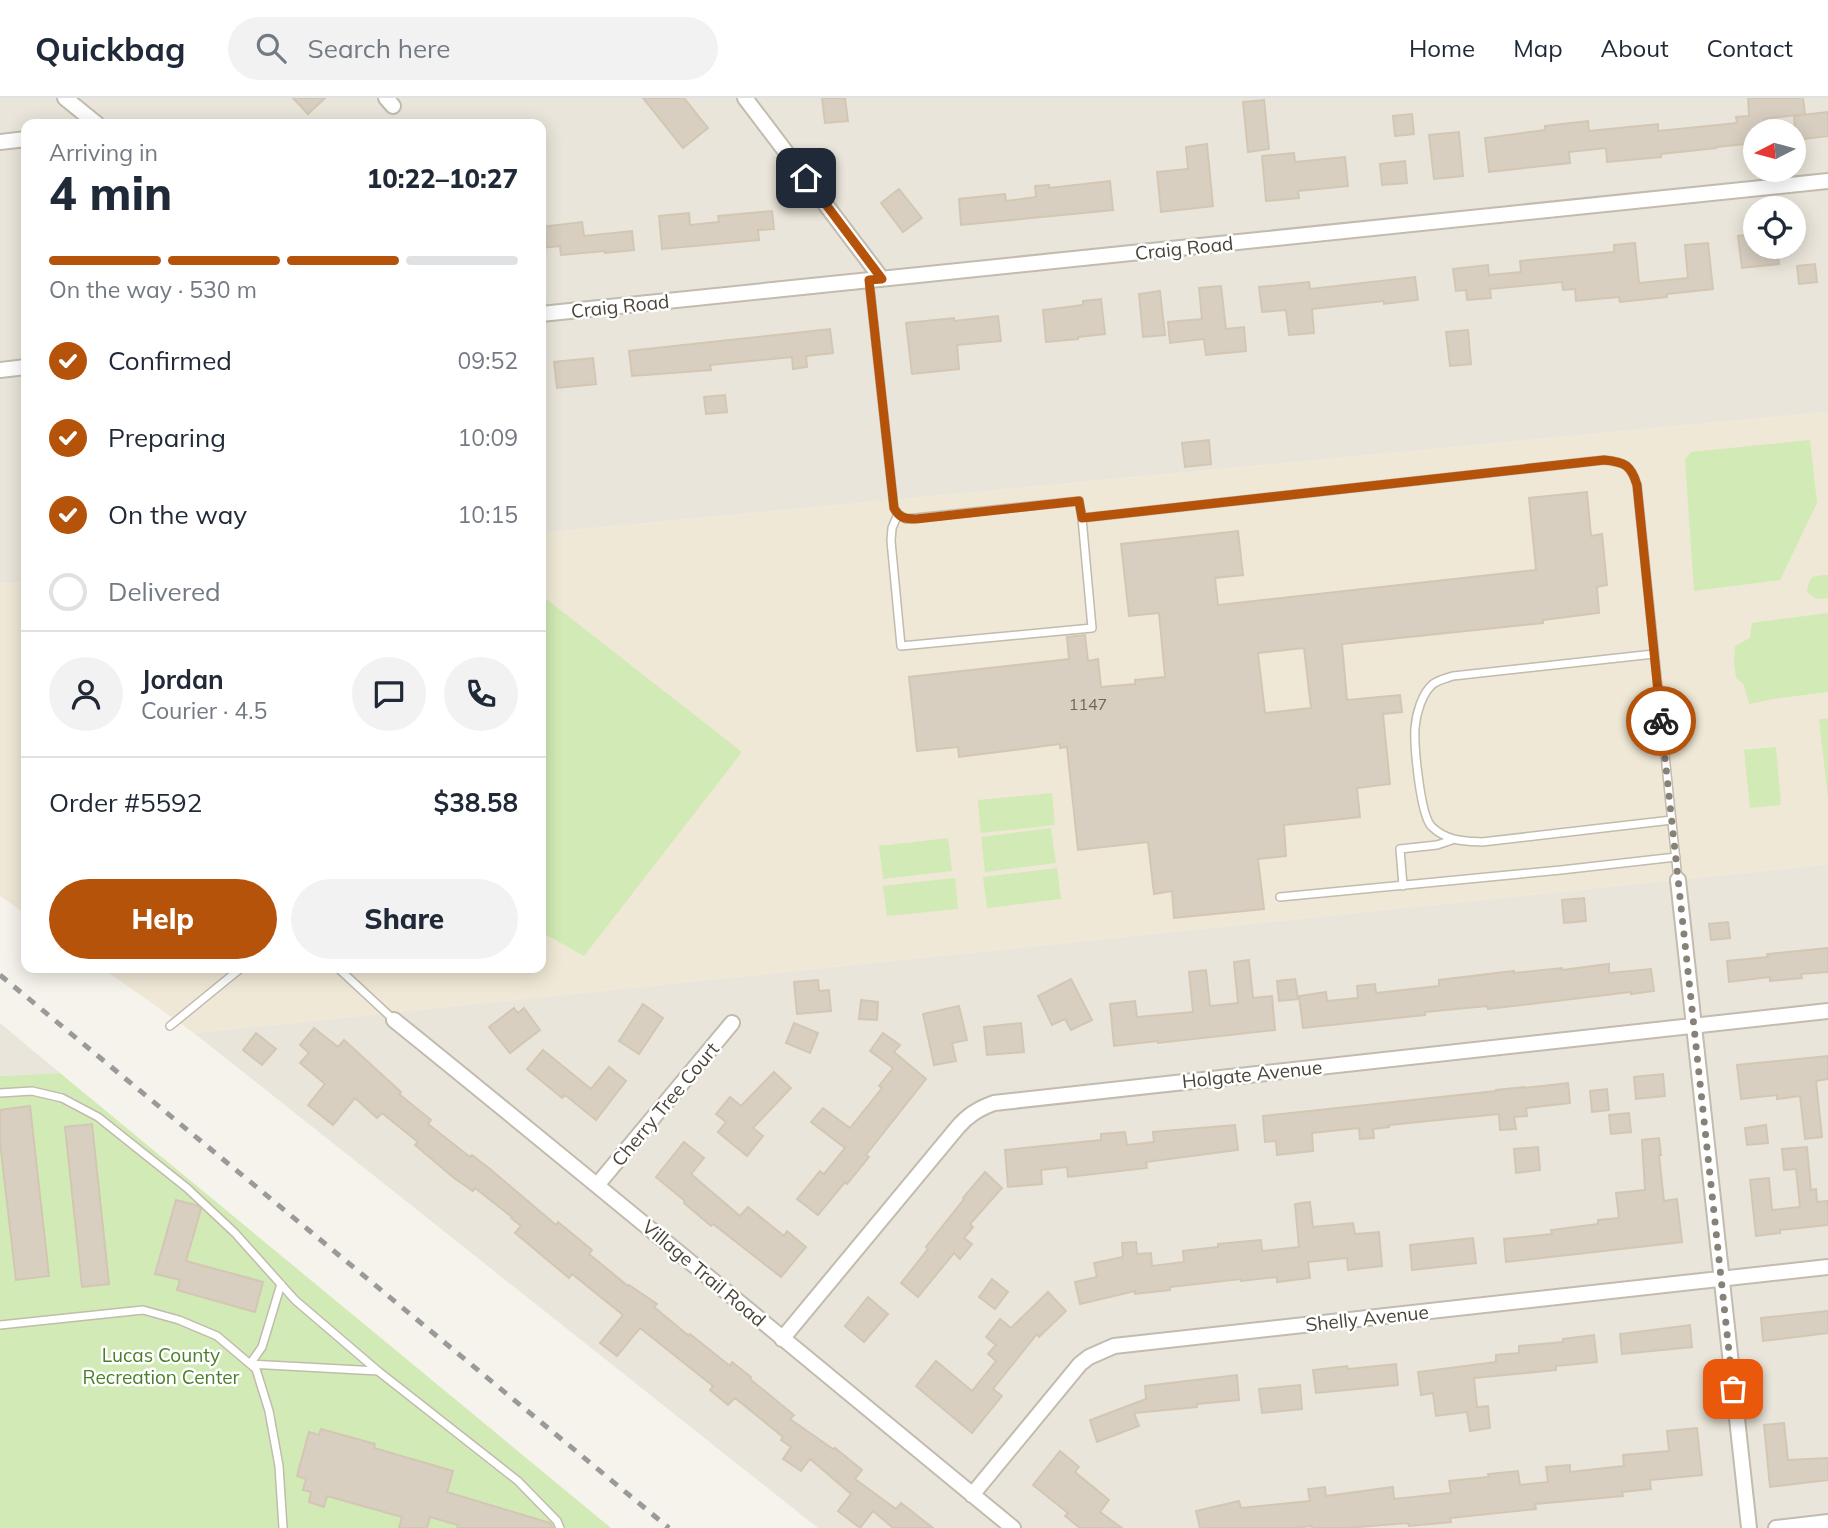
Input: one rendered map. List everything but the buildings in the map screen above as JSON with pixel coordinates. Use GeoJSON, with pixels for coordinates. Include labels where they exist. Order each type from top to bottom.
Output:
{"type":"FeatureCollection","features":[{"type":"Feature","properties":{"kind":"street"},"geometry":{"type":"LineString","coordinates":[[65,98],[91,119]]}},
{"type":"Feature","properties":{"kind":"street"},"geometry":{"type":"LineString","coordinates":[[745,98],[875,280]]}},
{"type":"Feature","properties":{"kind":"street"},"geometry":{"type":"LineString","coordinates":[[0,142],[21,140]]}},
{"type":"Feature","properties":{"kind":"street","name":"Craig Road"},"geometry":{"type":"LineString","coordinates":[[546,313],[1828,181]]}},
{"type":"Feature","properties":{"kind":"street"},"geometry":{"type":"LineString","coordinates":[[0,370],[21,368]]}},
{"type":"Feature","properties":{"kind":"street"},"geometry":{"type":"LineString","coordinates":[[1678,880],[1749,1528]]}},
{"type":"Feature","properties":{"kind":"street","name":"Holgate Avenue"},"geometry":{"type":"LineString","coordinates":[[782,1339],[968,1115],[994,1103],[1828,1012]]}},
{"type":"Feature","properties":{"kind":"street","name":"Village Trail Road"},"geometry":{"type":"LineString","coordinates":[[394,1020],[1013,1528]]}},
{"type":"Feature","properties":{"kind":"street","name":"Cherry Tree Court"},"geometry":{"type":"LineString","coordinates":[[597,1184],[732,1023]]}},
{"type":"Feature","properties":{"kind":"street","name":"Shelly Avenue"},"geometry":{"type":"LineString","coordinates":[[972,1495],[1080,1364],[1114,1346],[1828,1267]]}},
{"type":"Feature","properties":{"kind":"street"},"geometry":{"type":"LineString","coordinates":[[1776,1528],[1828,1522]]}},
{"type":"Feature","properties":{"kind":"lane"},"geometry":{"type":"LineString","coordinates":[[875,280],[894,508],[906,519],[916,519],[1079,501],[1092,628],[901,646],[891,541],[891,528],[898,514]]}},
{"type":"Feature","properties":{"kind":"lane"},"geometry":{"type":"LineString","coordinates":[[1082,518],[1604,460],[1628,466],[1637,485],[1678,880]]}},
{"type":"Feature","properties":{"kind":"lane"},"geometry":{"type":"LineString","coordinates":[[1452,840],[1430,826],[1423,805],[1417,766],[1415,727],[1422,699],[1434,683],[1453,676],[1654,654]]}},
{"type":"Feature","properties":{"kind":"lane"},"geometry":{"type":"LineString","coordinates":[[1402,886],[1400,849],[1426,847],[1452,840],[1482,842],[1672,820]]}},
{"type":"Feature","properties":{"kind":"lane"},"geometry":{"type":"LineString","coordinates":[[1280,897],[1676,857]]}},
{"type":"Feature","properties":{"kind":"lane"},"geometry":{"type":"LineString","coordinates":[[170,1026],[235,973]]}},
{"type":"Feature","properties":{"kind":"lane"},"geometry":{"type":"LineString","coordinates":[[343,973],[394,1020]]}},
{"type":"Feature","properties":{"kind":"lane"},"geometry":{"type":"LineString","coordinates":[[0,1093],[32,1091],[62,1098],[98,1117],[187,1188],[235,1233],[295,1300],[378,1371],[518,1480],[561,1528]]}},
{"type":"Feature","properties":{"kind":"lane"},"geometry":{"type":"LineString","coordinates":[[250,1363],[262,1347],[281,1284]]}},
{"type":"Feature","properties":{"kind":"lane"},"geometry":{"type":"LineString","coordinates":[[0,1325],[143,1310],[179,1320],[217,1336],[256,1369],[270,1411],[279,1466],[283,1528]]}},
{"type":"Feature","properties":{"kind":"lane"},"geometry":{"type":"LineString","coordinates":[[250,1363],[378,1371]]}},
{"type":"Feature","properties":{"kind":"shaded area"},"geometry":{"type":"Polygon","coordinates":[[[0,98],[1828,98],[1828,412],[546,533],[546,119],[21,119],[21,582],[0,584],[0,98]]]}},
{"type":"Feature","properties":{"kind":"shaded area"},"geometry":{"type":"Polygon","coordinates":[[[1828,412],[1828,864],[194,1033],[109,973],[546,973],[546,533],[1828,412]]]}},
{"type":"Feature","properties":{"kind":"shaded area"},"geometry":{"type":"Polygon","coordinates":[[[21,582],[21,911],[0,896],[0,584],[21,582]]]}},
{"type":"Feature","properties":{"kind":"shaded area"},"geometry":{"type":"Polygon","coordinates":[[[1828,864],[1828,1528],[818,1528],[194,1033],[1828,864]]]}},
{"type":"Feature","properties":{"kind":"shaded area"},"geometry":{"type":"Polygon","coordinates":[[[0,1023],[60,1073],[0,1076],[0,1023]]]}},
{"type":"Feature","properties":{"kind":"green space"},"geometry":{"type":"Polygon","coordinates":[[[1810,440],[1817,503],[1780,580],[1694,591],[1685,459],[1691,452],[1810,440]]]}},
{"type":"Feature","properties":{"kind":"green space"},"geometry":{"type":"Polygon","coordinates":[[[1828,575],[1828,598],[1816,599],[1807,592],[1809,582],[1813,578],[1828,575]]]}},
{"type":"Feature","properties":{"kind":"green space"},"geometry":{"type":"Polygon","coordinates":[[[546,599],[742,752],[584,956],[546,935],[546,599]]]}},
{"type":"Feature","properties":{"kind":"green space"},"geometry":{"type":"Polygon","coordinates":[[[1828,613],[1828,692],[1749,704],[1744,685],[1736,678],[1734,662],[1735,646],[1750,638],[1752,623],[1828,613]]]}},
{"type":"Feature","properties":{"kind":"green space"},"geometry":{"type":"Polygon","coordinates":[[[1828,718],[1828,799],[1819,719],[1828,718]]]}},
{"type":"Feature","properties":{"kind":"green space"},"geometry":{"type":"Polygon","coordinates":[[[1776,747],[1781,805],[1750,808],[1744,750],[1776,747]]]}},
{"type":"Feature","properties":{"kind":"green space"},"geometry":{"type":"Polygon","coordinates":[[[1052,793],[1055,825],[981,833],[978,800],[1052,793]]]}},
{"type":"Feature","properties":{"kind":"green space"},"geometry":{"type":"Polygon","coordinates":[[[1051,828],[1056,863],[985,872],[981,837],[1051,828]]]}},
{"type":"Feature","properties":{"kind":"green space"},"geometry":{"type":"Polygon","coordinates":[[[948,838],[952,871],[883,879],[879,846],[948,838]]]}},
{"type":"Feature","properties":{"kind":"green space"},"geometry":{"type":"Polygon","coordinates":[[[1057,868],[1061,899],[987,908],[983,877],[1057,868]]]}},
{"type":"Feature","properties":{"kind":"green space"},"geometry":{"type":"Polygon","coordinates":[[[955,878],[958,909],[887,916],[883,886],[955,878]]]}},
{"type":"Feature","properties":{"kind":"green space","name":"Lucas County Recreation Center"},"geometry":{"type":"Polygon","coordinates":[[[60,1073],[611,1528],[0,1528],[0,1076],[60,1073]]]}},
{"type":"Feature","properties":{"kind":"railway"},"geometry":{"type":"LineString","coordinates":[[0,975],[669,1528]]}},
{"type":"Feature","properties":{"kind":"way so far"},"geometry":{"type":"LineString","coordinates":[[1661,721],[1733,1389]]}},
{"type":"Feature","properties":{"kind":"route"},"geometry":{"type":"LineString","coordinates":[[806,178],[882,279],[869,280],[894,508],[898,514],[906,519],[916,519],[1079,501],[1082,518],[1604,460],[1616,461],[1628,466],[1637,485],[1661,721]]}}]}
